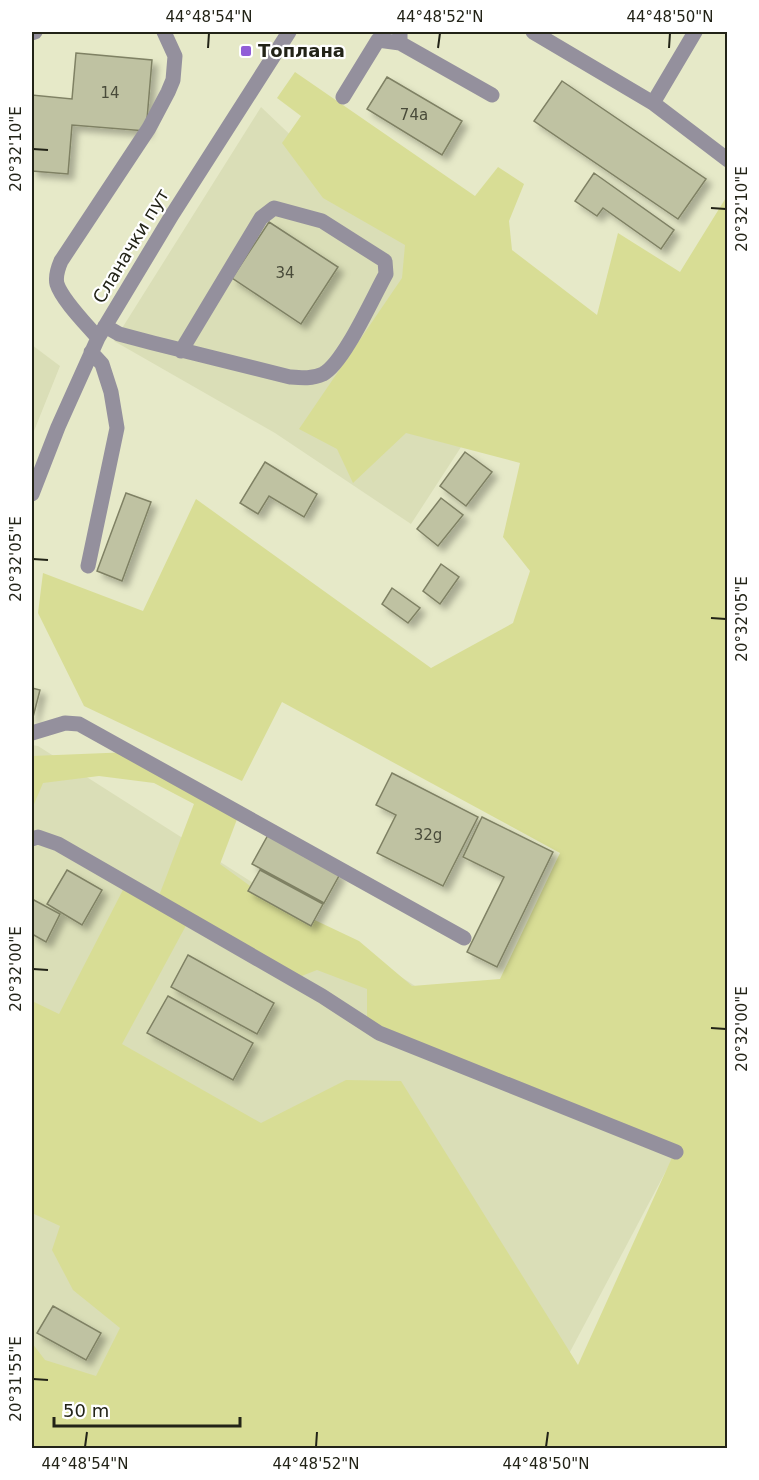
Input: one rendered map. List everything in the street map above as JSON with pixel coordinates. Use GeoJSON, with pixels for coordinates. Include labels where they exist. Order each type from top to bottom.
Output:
{"type":"FeatureCollection","features":[{"type":"Feature","properties":{"kind":"street"},"geometry":{"type":"LineString","coordinates":[[165,32],[175,56],[173,80],[149,128],[61,261],[57,284],[70,304],[102,332],[119,334],[181,351],[290,377],[309,378],[324,373],[340,358],[386,274],[385,261],[322,221],[273,208],[261,218],[181,351]]}},
{"type":"Feature","properties":{"kind":"street","name":"Сланачки пут"},"geometry":{"type":"LineString","coordinates":[[32,494],[91,352],[102,332],[189,187],[289,32]]}},
{"type":"Feature","properties":{"kind":"street"},"geometry":{"type":"LineString","coordinates":[[533,32],[653,103],[728,160]]}},
{"type":"Feature","properties":{"kind":"street"},"geometry":{"type":"LineString","coordinates":[[653,103],[695,32]]}},
{"type":"Feature","properties":{"kind":"street"},"geometry":{"type":"LineString","coordinates":[[343,97],[378,40],[400,37],[492,96]]}},
{"type":"Feature","properties":{"kind":"street"},"geometry":{"type":"LineString","coordinates":[[88,566],[117,428],[111,392],[102,364],[91,352]]}},
{"type":"Feature","properties":{"kind":"street"},"geometry":{"type":"LineString","coordinates":[[32,733],[65,723],[80,724],[464,938]]}},
{"type":"Feature","properties":{"kind":"street"},"geometry":{"type":"LineString","coordinates":[[32,839],[38,837],[58,844],[322,996],[379,1034],[676,1152]]}},
{"type":"Feature","properties":{"kind":"shaded area"},"geometry":{"type":"Polygon","coordinates":[[[261,107],[425,263],[500,387],[411,524],[275,433],[114,341],[261,107]]]}},
{"type":"Feature","properties":{"kind":"shaded area"},"geometry":{"type":"Polygon","coordinates":[[[32,345],[60,366],[32,436],[32,345]]]}},
{"type":"Feature","properties":{"kind":"shaded area"},"geometry":{"type":"Polygon","coordinates":[[[32,745],[38,746],[676,1152],[519,1448],[32,1448],[32,745]]]}},
{"type":"Feature","properties":{"kind":"green space"},"geometry":{"type":"Polygon","coordinates":[[[295,72],[475,196],[498,167],[524,184],[509,221],[512,250],[597,315],[618,233],[680,272],[727,196],[727,1448],[32,1448],[32,1343],[45,1360],[96,1376],[120,1328],[73,1290],[52,1250],[60,1226],[32,1213],[32,1001],[59,1014],[126,884],[157,901],[194,804],[154,783],[99,776],[43,783],[32,809],[32,756],[131,752],[239,814],[220,864],[264,896],[359,941],[412,986],[500,979],[560,853],[282,702],[242,781],[84,706],[38,613],[43,573],[143,611],[196,499],[431,668],[513,623],[530,571],[503,537],[520,463],[406,433],[353,483],[337,449],[299,429],[402,278],[405,245],[323,198],[282,143],[301,116],[277,98],[295,72]],[[189,920],[122,1044],[261,1123],[346,1080],[401,1081],[578,1365],[675,1151],[367,1025],[367,989],[317,970],[294,979],[189,920]]]}},
{"type":"Feature","properties":{"kind":"building"},"geometry":{"type":"Polygon","coordinates":[[[76,53],[152,60],[146,131],[72,125],[68,174],[32,171],[32,95],[72,99],[76,53]]]}},
{"type":"Feature","properties":{"kind":"building"},"geometry":{"type":"Polygon","coordinates":[[[387,77],[462,121],[442,155],[367,109],[387,77]]]}},
{"type":"Feature","properties":{"kind":"building"},"geometry":{"type":"Polygon","coordinates":[[[562,81],[706,179],[678,219],[534,121],[562,81]]]}},
{"type":"Feature","properties":{"kind":"building"},"geometry":{"type":"Polygon","coordinates":[[[594,173],[674,230],[661,249],[603,208],[597,216],[575,201],[594,173]]]}},
{"type":"Feature","properties":{"kind":"building"},"geometry":{"type":"Polygon","coordinates":[[[269,222],[338,267],[301,324],[232,278],[269,222]]]}},
{"type":"Feature","properties":{"kind":"building"},"geometry":{"type":"Polygon","coordinates":[[[465,452],[492,472],[466,506],[440,486],[465,452]]]}},
{"type":"Feature","properties":{"kind":"building"},"geometry":{"type":"Polygon","coordinates":[[[265,462],[317,494],[304,517],[269,496],[258,514],[240,503],[265,462]]]}},
{"type":"Feature","properties":{"kind":"building"},"geometry":{"type":"Polygon","coordinates":[[[126,493],[151,502],[122,581],[97,571],[126,493]]]}},
{"type":"Feature","properties":{"kind":"building"},"geometry":{"type":"Polygon","coordinates":[[[441,498],[463,515],[438,546],[417,529],[441,498]]]}},
{"type":"Feature","properties":{"kind":"building"},"geometry":{"type":"Polygon","coordinates":[[[441,564],[459,577],[440,604],[423,591],[441,564]]]}},
{"type":"Feature","properties":{"kind":"building"},"geometry":{"type":"Polygon","coordinates":[[[392,588],[420,608],[408,623],[382,604],[392,588]]]}},
{"type":"Feature","properties":{"kind":"building"},"geometry":{"type":"Polygon","coordinates":[[[32,688],[40,690],[32,721],[32,688]]]}},
{"type":"Feature","properties":{"kind":"building"},"geometry":{"type":"Polygon","coordinates":[[[392,773],[478,817],[443,886],[377,853],[396,815],[376,805],[392,773]]]}},
{"type":"Feature","properties":{"kind":"building"},"geometry":{"type":"Polygon","coordinates":[[[482,817],[553,852],[497,967],[467,952],[504,877],[463,857],[482,817]]]}},
{"type":"Feature","properties":{"kind":"building"},"geometry":{"type":"Polygon","coordinates":[[[268,835],[340,874],[324,903],[252,864],[268,835]]]}},
{"type":"Feature","properties":{"kind":"building"},"geometry":{"type":"Polygon","coordinates":[[[67,870],[102,890],[82,925],[47,904],[67,870]]]}},
{"type":"Feature","properties":{"kind":"building"},"geometry":{"type":"Polygon","coordinates":[[[260,870],[323,904],[311,926],[248,891],[260,870]]]}},
{"type":"Feature","properties":{"kind":"building"},"geometry":{"type":"Polygon","coordinates":[[[32,899],[60,914],[46,942],[32,934],[32,899]]]}},
{"type":"Feature","properties":{"kind":"building"},"geometry":{"type":"Polygon","coordinates":[[[188,955],[274,1003],[257,1034],[171,987],[188,955]]]}},
{"type":"Feature","properties":{"kind":"building"},"geometry":{"type":"Polygon","coordinates":[[[168,996],[253,1043],[233,1080],[147,1033],[168,996]]]}},
{"type":"Feature","properties":{"kind":"building"},"geometry":{"type":"Polygon","coordinates":[[[53,1306],[101,1333],[86,1360],[37,1333],[53,1306]]]}},
{"type":"Feature","properties":{"kind":"place","name":"Топлана"},"geometry":{"type":"Point","coordinates":[246,51]}}]}
